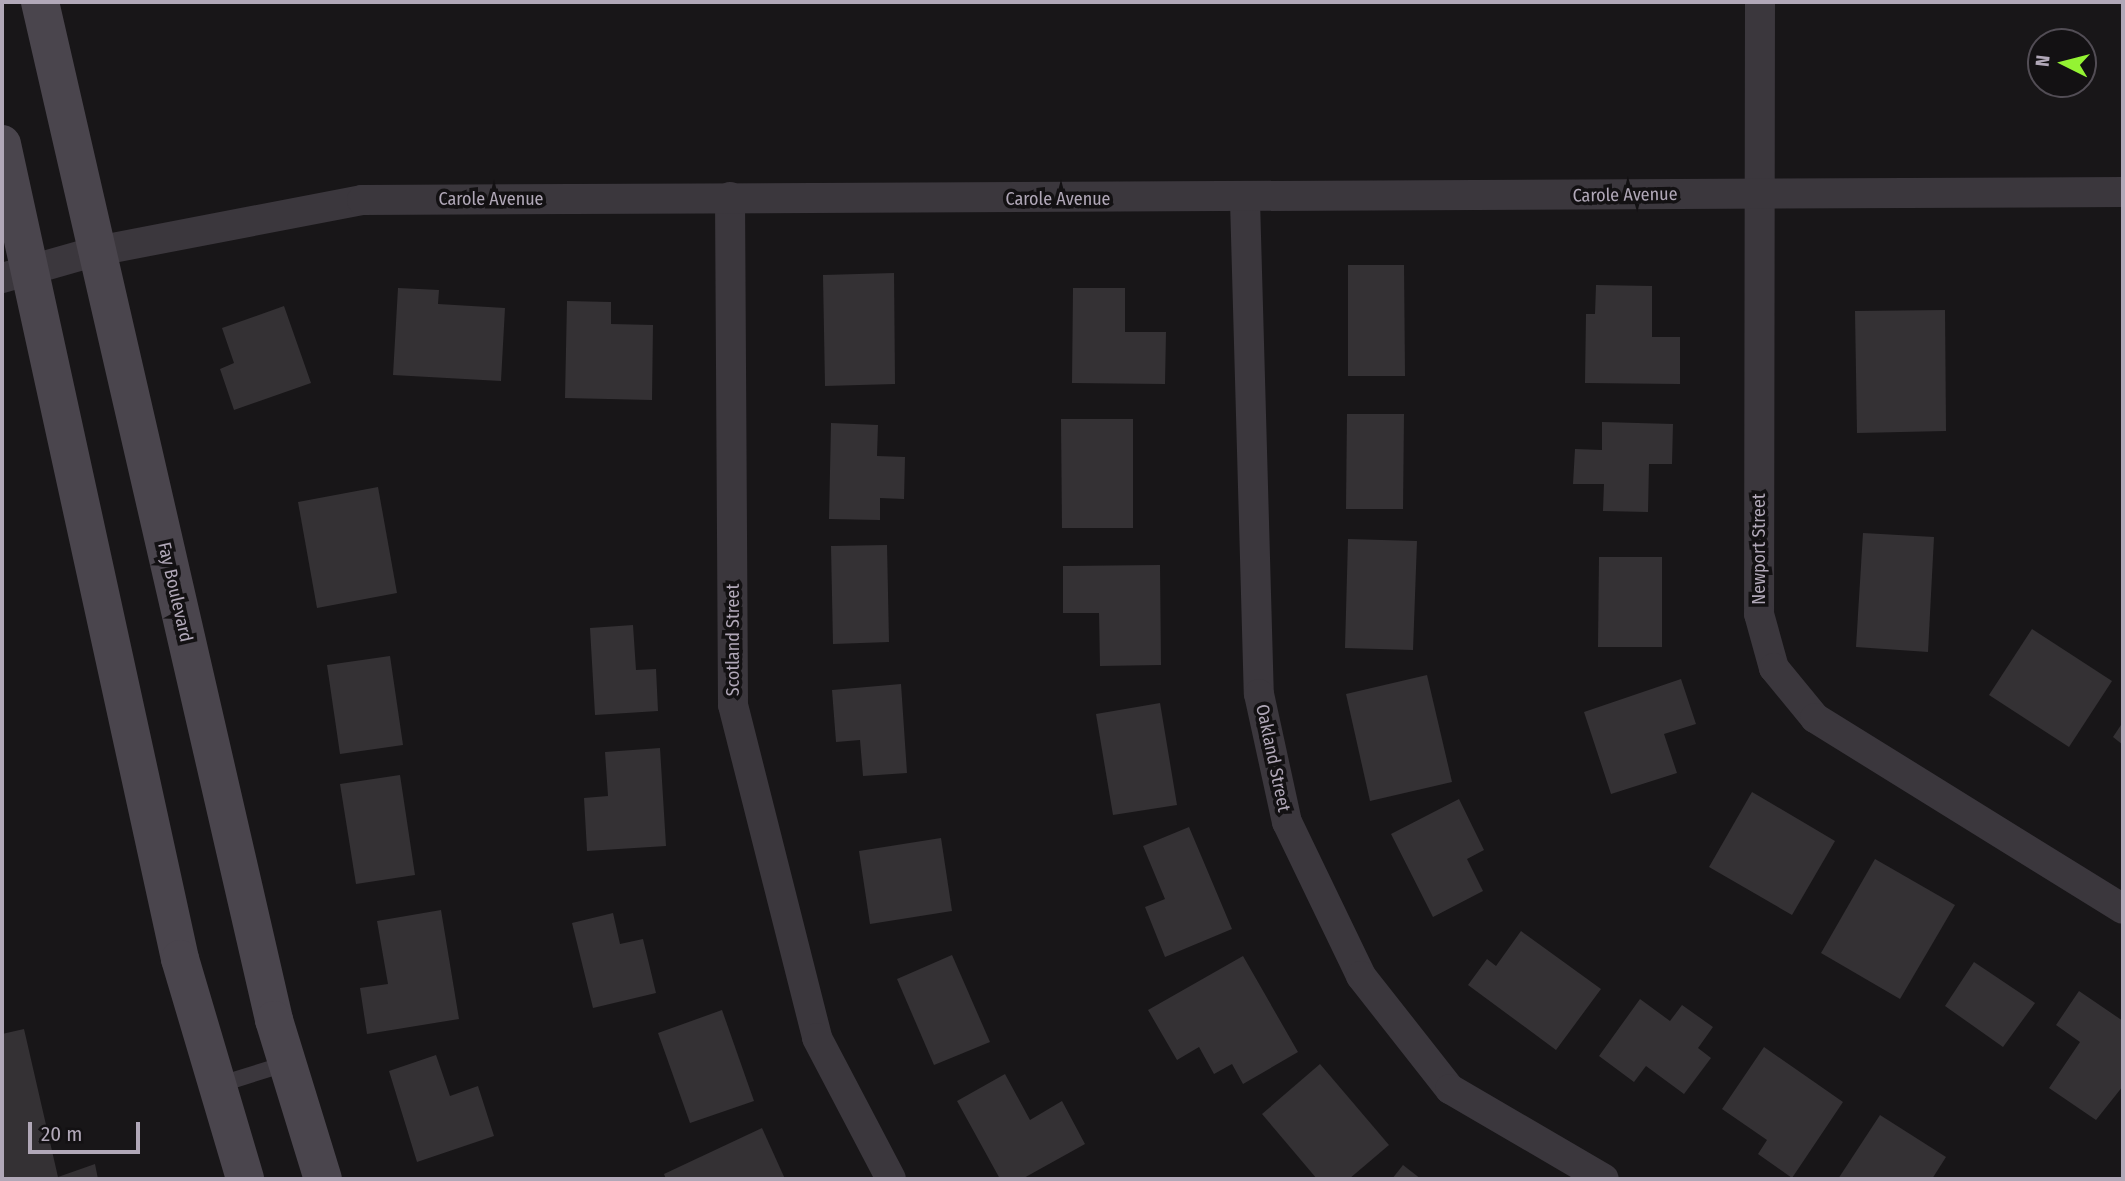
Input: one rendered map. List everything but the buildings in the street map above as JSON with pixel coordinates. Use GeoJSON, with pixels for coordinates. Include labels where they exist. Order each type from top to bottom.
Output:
{"type":"FeatureCollection","features":[{"type":"Feature","properties":{"kind":"main road","name":"Fay Boulevard"},"geometry":{"type":"LineString","coordinates":[[40,2],[285,1064],[323,1179]]}},
{"type":"Feature","properties":{"kind":"main road"},"geometry":{"type":"LineString","coordinates":[[2,144],[17,275],[180,959],[245,1179]]}},
{"type":"Feature","properties":{"kind":"street","name":"Newport Street"},"geometry":{"type":"LineString","coordinates":[[1760,2],[1757,193],[1759,614],[1774,668],[1815,718],[2123,909]]}},
{"type":"Feature","properties":{"kind":"street","name":"Carole Avenue"},"geometry":{"type":"LineString","coordinates":[[17,275],[97,251],[362,201],[730,197],[1245,200],[1757,193],[2123,192]]}},
{"type":"Feature","properties":{"kind":"street","name":"Scotland Street"},"geometry":{"type":"LineString","coordinates":[[730,197],[733,705],[817,1038],[891,1179]]}},
{"type":"Feature","properties":{"kind":"street","name":"Oakland Street"},"geometry":{"type":"LineString","coordinates":[[1245,200],[1259,694],[1287,822],[1361,976],[1450,1089],[1604,1179]]}},
{"type":"Feature","properties":{"kind":"lane"},"geometry":{"type":"LineString","coordinates":[[218,1085],[285,1064]]}}]}
